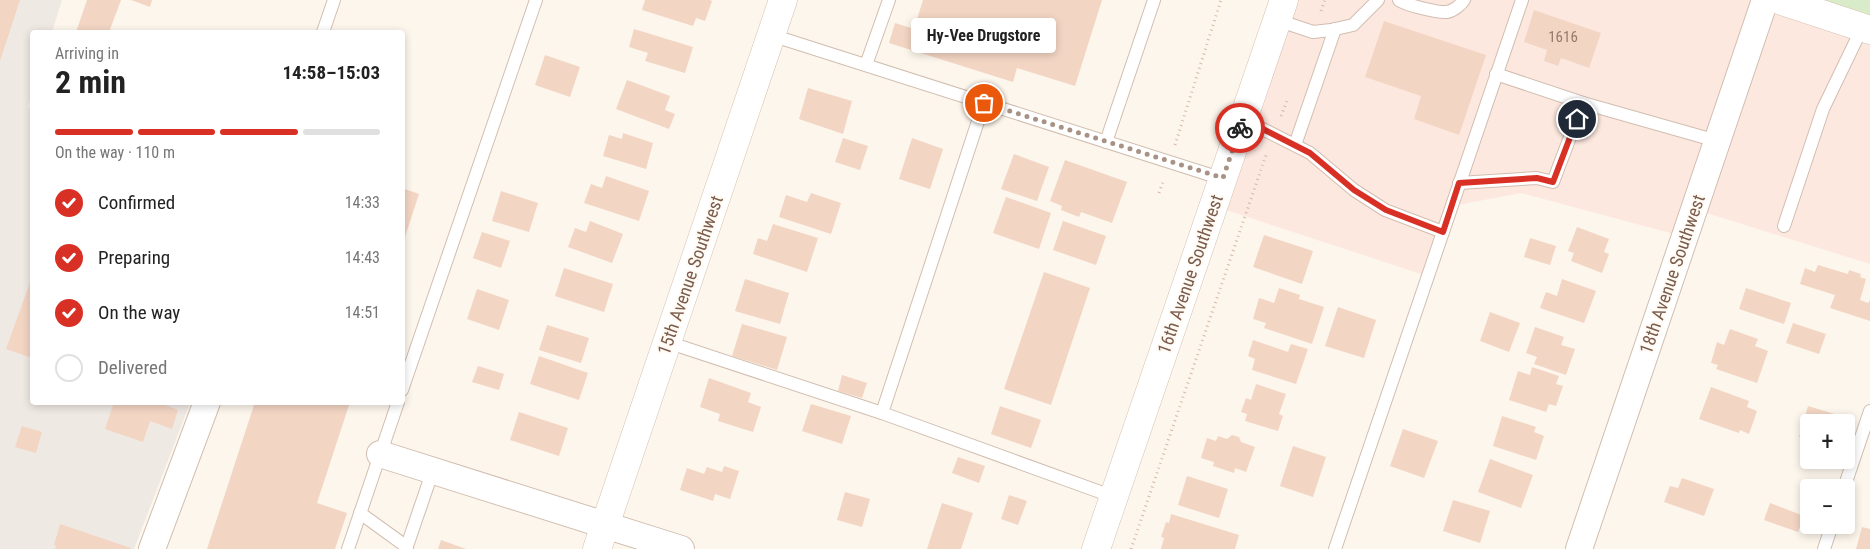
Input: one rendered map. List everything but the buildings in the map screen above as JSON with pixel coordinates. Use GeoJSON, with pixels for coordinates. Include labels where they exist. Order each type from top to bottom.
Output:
{"type":"FeatureCollection","features":[{"type":"Feature","properties":{"kind":"main road","name":"15th Avenue Southwest"},"geometry":{"type":"LineString","coordinates":[[601,537],[783,0]]}},
{"type":"Feature","properties":{"kind":"main road"},"geometry":{"type":"LineString","coordinates":[[1779,0],[1866,29]]}},
{"type":"Feature","properties":{"kind":"main road","name":"16th Avenue Southwest"},"geometry":{"type":"LineString","coordinates":[[1096,549],[1280,10]]}},
{"type":"Feature","properties":{"kind":"street","name":"18th Avenue Southwest"},"geometry":{"type":"LineString","coordinates":[[1579,549],[1765,0]]}},
{"type":"Feature","properties":{"kind":"street"},"geometry":{"type":"LineString","coordinates":[[152,549],[206,405]]}},
{"type":"Feature","properties":{"kind":"street"},"geometry":{"type":"LineString","coordinates":[[380,454],[433,470],[601,537],[681,549]]}},
{"type":"Feature","properties":{"kind":"lane"},"geometry":{"type":"LineString","coordinates":[[324,30],[334,0]]}},
{"type":"Feature","properties":{"kind":"lane"},"geometry":{"type":"LineString","coordinates":[[405,381],[536,0]]}},
{"type":"Feature","properties":{"kind":"lane"},"geometry":{"type":"LineString","coordinates":[[866,65],[888,0]]}},
{"type":"Feature","properties":{"kind":"lane"},"geometry":{"type":"LineString","coordinates":[[1106,142],[1154,0]]}},
{"type":"Feature","properties":{"kind":"lane"},"geometry":{"type":"LineString","coordinates":[[1280,10],[1313,32],[1354,25],[1378,0]]}},
{"type":"Feature","properties":{"kind":"lane"},"geometry":{"type":"LineString","coordinates":[[1399,0],[1408,6],[1447,12],[1461,5],[1464,0]]}},
{"type":"Feature","properties":{"kind":"lane"},"geometry":{"type":"LineString","coordinates":[[1335,549],[1522,0]]}},
{"type":"Feature","properties":{"kind":"lane"},"geometry":{"type":"LineString","coordinates":[[1295,145],[1335,29]]}},
{"type":"Feature","properties":{"kind":"lane"},"geometry":{"type":"LineString","coordinates":[[1784,226],[1823,109],[1866,29]]}},
{"type":"Feature","properties":{"kind":"lane"},"geometry":{"type":"LineString","coordinates":[[771,35],[1223,178]]}},
{"type":"Feature","properties":{"kind":"lane"},"geometry":{"type":"LineString","coordinates":[[1496,74],[1583,103],[1717,141]]}},
{"type":"Feature","properties":{"kind":"lane"},"geometry":{"type":"LineString","coordinates":[[882,412],[984,103]]}},
{"type":"Feature","properties":{"kind":"lane"},"geometry":{"type":"LineString","coordinates":[[1459,183],[1537,178],[1553,182],[1583,103]]}},
{"type":"Feature","properties":{"kind":"lane"},"geometry":{"type":"LineString","coordinates":[[1243,119],[1310,153],[1354,190],[1386,210],[1443,232]]}},
{"type":"Feature","properties":{"kind":"lane"},"geometry":{"type":"LineString","coordinates":[[667,342],[882,412],[1114,497]]}},
{"type":"Feature","properties":{"kind":"lane"},"geometry":{"type":"LineString","coordinates":[[348,549],[397,405]]}},
{"type":"Feature","properties":{"kind":"lane"},"geometry":{"type":"LineString","coordinates":[[1847,479],[1870,411]]}},
{"type":"Feature","properties":{"kind":"lane"},"geometry":{"type":"LineString","coordinates":[[360,513],[407,548],[433,470]]}},
{"type":"Feature","properties":{"kind":"lane"},"geometry":{"type":"LineString","coordinates":[[1824,549],[1829,534]]}},
{"type":"Feature","properties":{"kind":"path"},"geometry":{"type":"LineString","coordinates":[[1160,193],[1221,0]]}},
{"type":"Feature","properties":{"kind":"path"},"geometry":{"type":"LineString","coordinates":[[1313,32],[1325,0]]}},
{"type":"Feature","properties":{"kind":"path"},"geometry":{"type":"LineString","coordinates":[[1132,549],[1288,97]]}},
{"type":"Feature","properties":{"kind":"shaded area"},"geometry":{"type":"Polygon","coordinates":[[[0,0],[62,0],[53,30],[30,30],[30,100],[28,107],[30,108],[30,405],[189,405],[134,549],[0,549],[0,0]]]}},
{"type":"Feature","properties":{"kind":"shaded area"},"geometry":{"type":"Polygon","coordinates":[[[1284,0],[1779,0],[1870,30],[1870,264],[1694,209],[1685,237],[1521,193],[1452,206],[1424,275],[1214,206],[1284,0]]]}},
{"type":"Feature","properties":{"kind":"green space"},"geometry":{"type":"Polygon","coordinates":[[[1779,0],[1870,0],[1870,30],[1779,0]]]}},
{"type":"Feature","properties":{"kind":"way so far"},"geometry":{"type":"LineString","coordinates":[[984,103],[1223,178],[1240,128]]}},
{"type":"Feature","properties":{"kind":"place","name":"Hy-Vee Drugstore"},"geometry":{"type":"Point","coordinates":[984,103]}},
{"type":"Feature","properties":{"kind":"route"},"geometry":{"type":"LineString","coordinates":[[1240,128],[1243,119],[1310,153],[1354,190],[1386,210],[1443,232],[1459,183],[1537,178],[1553,182],[1577,119]]}}]}
